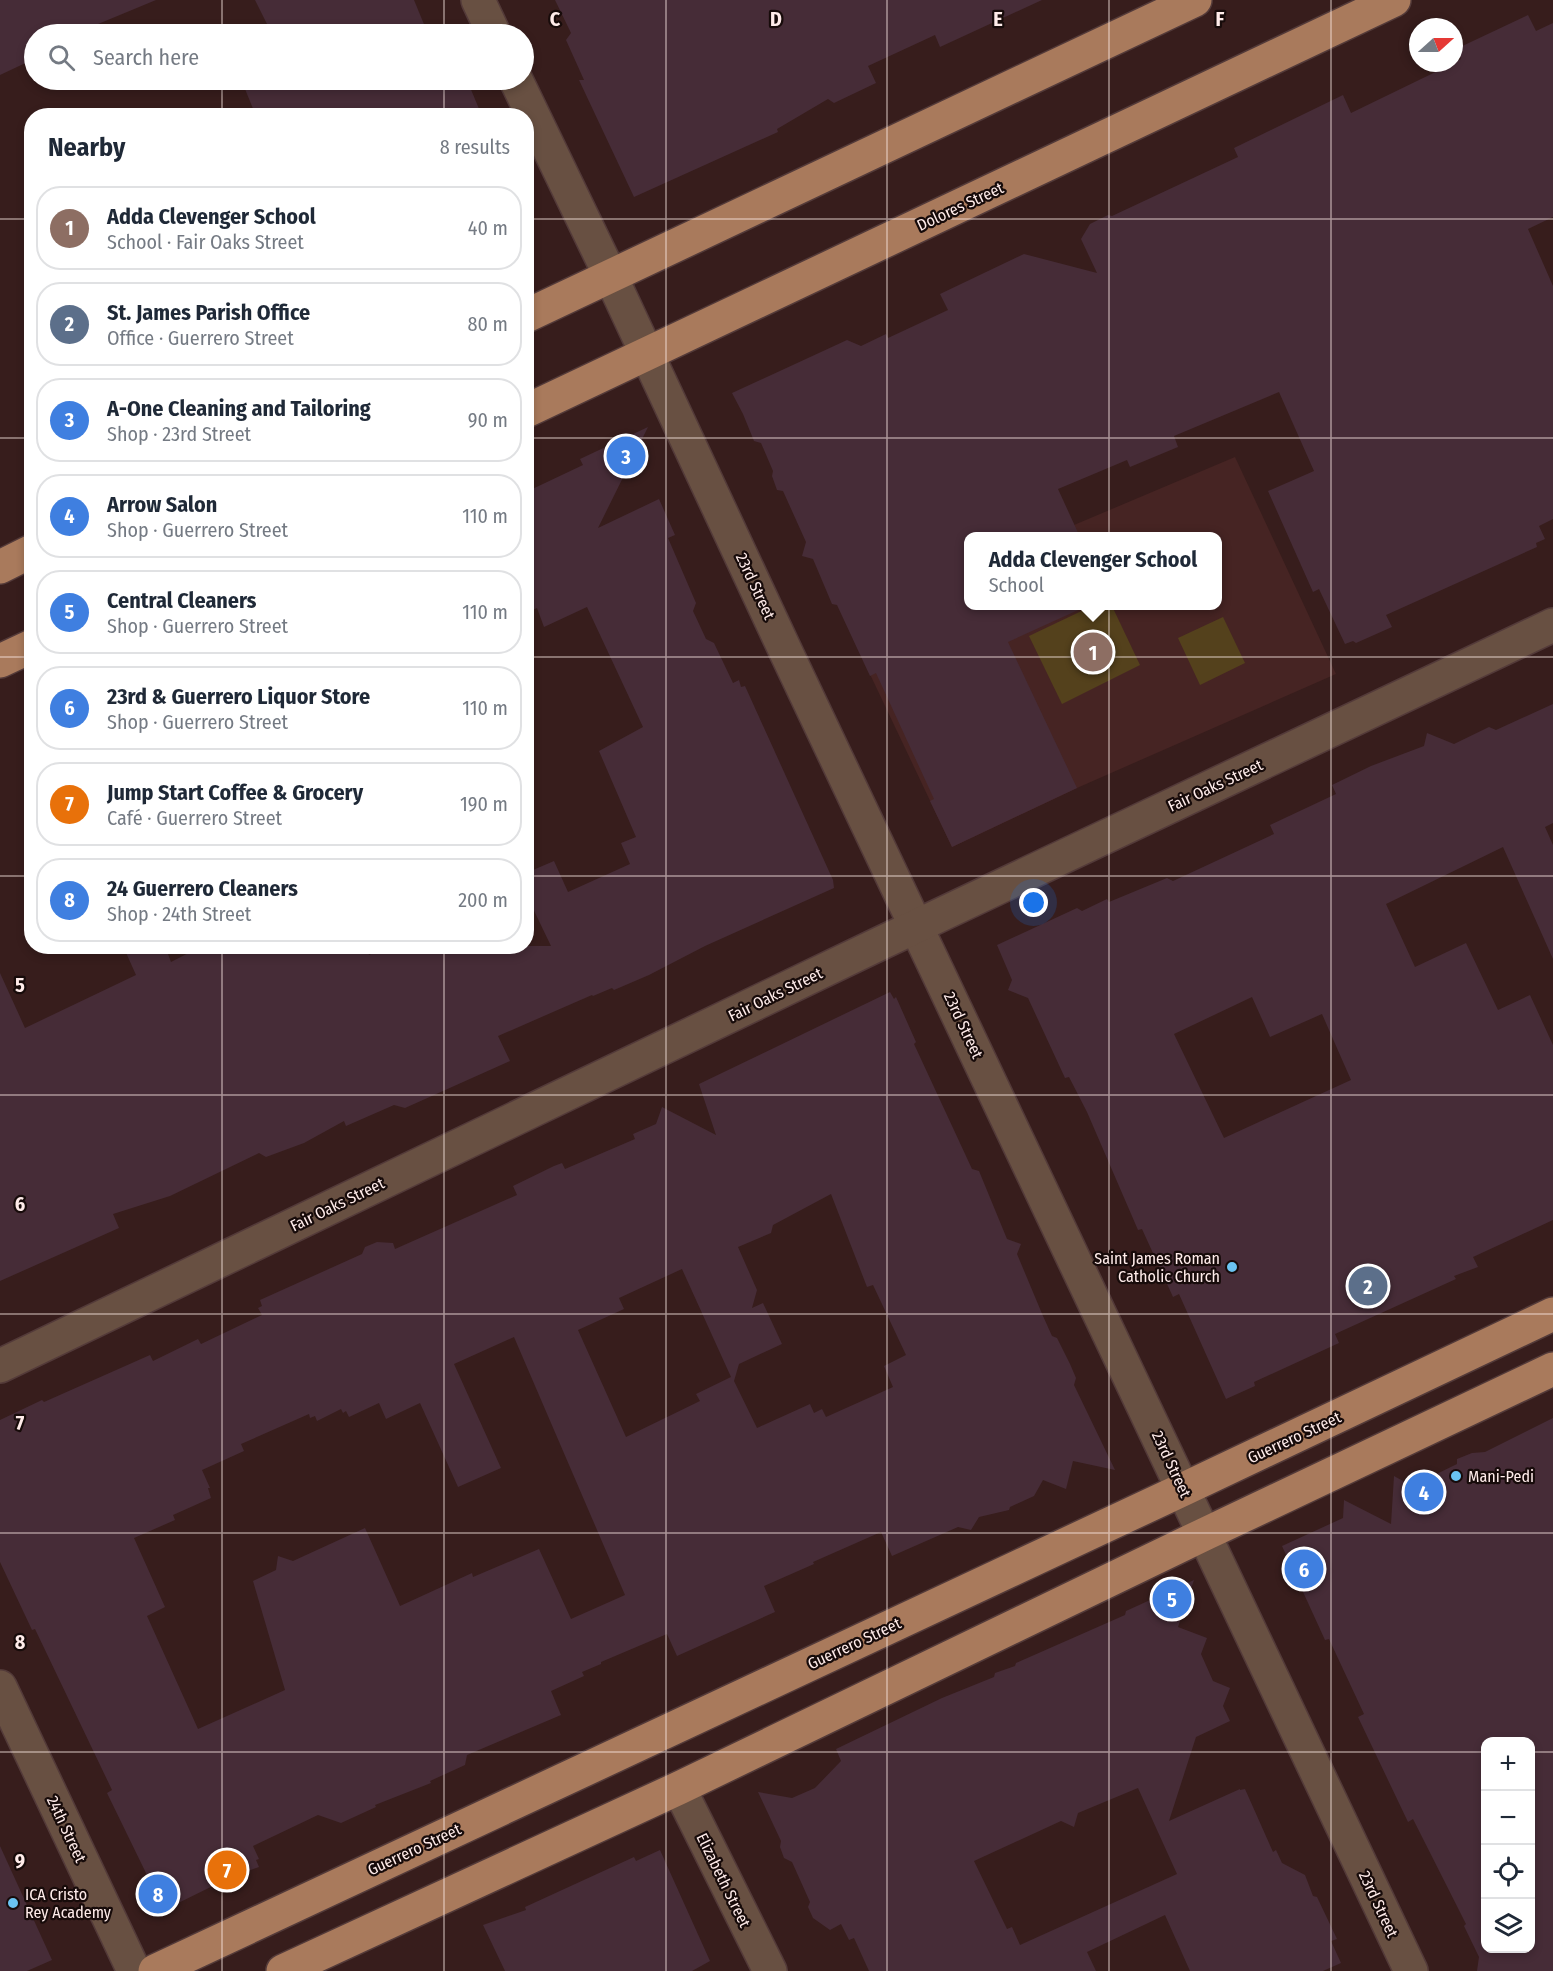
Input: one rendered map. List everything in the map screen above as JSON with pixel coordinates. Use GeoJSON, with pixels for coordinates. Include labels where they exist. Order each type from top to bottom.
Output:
{"type":"FeatureCollection","features":[{"type":"Feature","properties":{"kind":"main road"},"geometry":{"type":"LineString","coordinates":[[534,312],[1195,0]]}},
{"type":"Feature","properties":{"kind":"main road","name":"Dolores Street"},"geometry":{"type":"LineString","coordinates":[[534,407],[1394,0]]}},
{"type":"Feature","properties":{"kind":"main road"},"geometry":{"type":"LineString","coordinates":[[0,567],[24,556]]}},
{"type":"Feature","properties":{"kind":"main road"},"geometry":{"type":"LineString","coordinates":[[0,661],[24,650]]}},
{"type":"Feature","properties":{"kind":"main road","name":"Guerrero Street"},"geometry":{"type":"LineString","coordinates":[[154,1971],[1553,1314]]}},
{"type":"Feature","properties":{"kind":"main road"},"geometry":{"type":"LineString","coordinates":[[283,1971],[679,1788],[1205,1533],[1553,1369]]}},
{"type":"Feature","properties":{"kind":"street"},"geometry":{"type":"LineString","coordinates":[[478,0],[489,24]]}},
{"type":"Feature","properties":{"kind":"street","name":"23rd Street"},"geometry":{"type":"LineString","coordinates":[[521,90],[530,108]]}},
{"type":"Feature","properties":{"kind":"street","name":"23rd Street"},"geometry":{"type":"LineString","coordinates":[[534,117],[1411,1971]]}},
{"type":"Feature","properties":{"kind":"street","name":"Fair Oaks Street"},"geometry":{"type":"LineString","coordinates":[[0,1366],[917,926],[1553,625]]}},
{"type":"Feature","properties":{"kind":"street","name":"24th Street"},"geometry":{"type":"LineString","coordinates":[[0,1687],[134,1971]]}},
{"type":"Feature","properties":{"kind":"street","name":"Elizabeth Street"},"geometry":{"type":"LineString","coordinates":[[679,1788],[770,1971]]}},
{"type":"Feature","properties":{"kind":"shaded area"},"geometry":{"type":"Polygon","coordinates":[[[1235,457],[1336,674],[1077,788],[952,847],[849,630],[964,607],[964,610],[1222,610],[1222,532],[1057,532],[1235,457]]]}},
{"type":"Feature","properties":{"kind":"shaded area"},"geometry":{"type":"Polygon","coordinates":[[[1084,610],[1114,610],[1140,665],[1062,704],[1029,636],[1084,610]]]}},
{"type":"Feature","properties":{"kind":"shaded area"},"geometry":{"type":"Polygon","coordinates":[[[1223,617],[1245,663],[1200,685],[1178,638],[1223,617]]]}},
{"type":"Feature","properties":{"kind":"building"},"geometry":{"type":"Polygon","coordinates":[[[0,0],[156,0],[98,24],[24,24],[24,64],[0,75],[0,0]]]}},
{"type":"Feature","properties":{"kind":"building"},"geometry":{"type":"Polygon","coordinates":[[[255,0],[414,0],[424,24],[267,24],[255,0]]]}},
{"type":"Feature","properties":{"kind":"building"},"geometry":{"type":"Polygon","coordinates":[[[555,0],[1042,0],[940,47],[935,35],[868,66],[876,83],[834,103],[828,99],[777,129],[778,132],[634,197],[579,80],[584,80],[566,40],[571,33],[555,0]]]}},
{"type":"Feature","properties":{"kind":"building"},"geometry":{"type":"Polygon","coordinates":[[[1528,15],[1536,31],[1553,23],[1553,217],[1528,229],[1553,286],[1553,519],[1539,526],[1545,539],[1536,543],[1537,547],[1386,615],[1392,627],[1356,643],[1353,641],[1345,644],[1319,589],[1313,592],[1268,491],[1314,471],[1279,392],[1174,436],[1178,447],[1130,467],[1127,460],[1058,489],[1078,532],[964,532],[964,610],[1078,610],[1008,642],[1077,788],[952,847],[930,801],[934,799],[876,673],[870,676],[837,605],[832,604],[813,559],[802,556],[806,542],[783,491],[777,490],[772,476],[773,471],[761,443],[754,441],[732,393],[847,340],[861,346],[886,334],[888,338],[948,310],[940,294],[1024,254],[1097,273],[1081,239],[1090,224],[1238,157],[1234,148],[1343,95],[1351,113],[1435,72],[1463,72],[1463,46],[1528,15]]]}},
{"type":"Feature","properties":{"kind":"building"},"geometry":{"type":"Polygon","coordinates":[[[245,90],[471,90],[479,108],[253,108],[245,90]]]}},
{"type":"Feature","properties":{"kind":"building"},"geometry":{"type":"Polygon","coordinates":[[[648,427],[598,528],[659,499],[675,535],[668,538],[696,603],[693,611],[706,639],[714,643],[733,683],[739,680],[741,687],[745,686],[833,880],[834,888],[705,946],[649,975],[614,990],[612,988],[592,995],[498,1036],[510,1061],[405,1108],[394,1105],[346,1126],[344,1121],[304,1143],[266,1157],[259,1153],[170,1196],[113,1214],[119,1228],[0,1281],[0,973],[25,1028],[136,975],[127,954],[168,954],[171,962],[186,954],[534,954],[534,946],[551,946],[534,911],[534,870],[554,861],[568,892],[630,864],[621,843],[636,837],[599,751],[643,727],[587,607],[544,627],[537,608],[534,609],[534,488],[583,465],[580,459],[648,427]]]}},
{"type":"Feature","properties":{"kind":"building"},"geometry":{"type":"Polygon","coordinates":[[[1553,704],[1553,823],[1545,827],[1553,845],[1553,959],[1503,847],[1386,904],[1415,967],[1466,943],[1498,1010],[1530,995],[1553,1045],[1553,1220],[1473,1257],[1478,1267],[1454,1276],[1456,1279],[1335,1334],[1339,1343],[1254,1382],[1255,1386],[1226,1399],[1179,1294],[1173,1297],[1142,1229],[1138,1230],[1087,1112],[1069,1077],[1065,1078],[1028,998],[1008,990],[1012,980],[997,945],[1077,908],[1082,911],[1107,899],[1109,902],[1167,878],[1173,881],[1274,834],[1270,825],[1336,794],[1332,785],[1371,766],[1424,746],[1427,733],[1454,744],[1489,727],[1496,730],[1553,704]],[[1252,997],[1174,1034],[1224,1138],[1351,1080],[1322,1014],[1270,1037],[1252,997]]]}},
{"type":"Feature","properties":{"kind":"building"},"geometry":{"type":"Polygon","coordinates":[[[890,992],[894,999],[896,997],[916,1042],[914,1044],[972,1169],[979,1171],[1007,1239],[1021,1244],[1017,1254],[1052,1336],[1057,1338],[1070,1364],[1076,1378],[1074,1385],[1115,1470],[1073,1461],[1066,1489],[1043,1480],[1034,1496],[1010,1507],[1009,1510],[979,1517],[971,1530],[958,1527],[892,1556],[881,1532],[813,1562],[814,1564],[764,1586],[775,1612],[677,1656],[667,1634],[601,1662],[582,1672],[584,1676],[551,1691],[561,1715],[467,1755],[465,1765],[430,1781],[431,1783],[375,1805],[376,1807],[341,1823],[318,1815],[253,1846],[259,1859],[256,1860],[259,1867],[229,1878],[164,1910],[107,1793],[112,1790],[35,1629],[32,1630],[0,1562],[0,1420],[150,1355],[153,1361],[198,1339],[201,1344],[262,1315],[258,1308],[262,1306],[260,1300],[362,1254],[365,1247],[377,1242],[393,1243],[395,1249],[517,1195],[513,1186],[554,1166],[562,1163],[565,1169],[635,1139],[633,1134],[656,1124],[662,1107],[716,1135],[699,1084],[890,992]],[[831,1194],[773,1225],[771,1233],[738,1247],[757,1290],[752,1308],[763,1303],[782,1344],[739,1364],[734,1381],[757,1428],[810,1404],[814,1413],[822,1409],[826,1417],[893,1387],[884,1366],[906,1355],[873,1285],[867,1287],[831,1194]],[[682,1269],[619,1298],[624,1309],[578,1330],[626,1437],[700,1401],[696,1394],[731,1377],[682,1269]],[[514,1337],[454,1364],[501,1468],[458,1487],[420,1403],[386,1419],[379,1403],[349,1417],[346,1411],[343,1413],[341,1409],[317,1421],[315,1416],[310,1418],[309,1414],[241,1444],[244,1451],[202,1470],[210,1488],[208,1488],[211,1498],[173,1515],[175,1520],[134,1538],[165,1607],[147,1616],[198,1729],[285,1690],[253,1581],[276,1570],[278,1556],[293,1561],[365,1528],[400,1606],[472,1573],[473,1577],[539,1549],[571,1619],[625,1595],[514,1337]]]}},
{"type":"Feature","properties":{"kind":"building"},"geometry":{"type":"Polygon","coordinates":[[[1553,1418],[1553,1971],[1477,1971],[1479,1957],[1464,1926],[1466,1924],[1413,1819],[1408,1822],[1358,1717],[1364,1714],[1329,1639],[1325,1640],[1282,1546],[1343,1518],[1344,1500],[1391,1524],[1394,1476],[1412,1486],[1457,1464],[1457,1459],[1472,1453],[1485,1452],[1553,1418]]]}},
{"type":"Feature","properties":{"kind":"building"},"geometry":{"type":"Polygon","coordinates":[[[1194,1580],[1178,1627],[1207,1638],[1201,1654],[1213,1681],[1230,1688],[1223,1706],[1230,1721],[1196,1737],[1169,1821],[1240,1789],[1245,1789],[1273,1852],[1276,1850],[1282,1863],[1305,1875],[1313,1896],[1317,1897],[1337,1939],[1331,1941],[1341,1963],[1323,1971],[1190,1971],[1165,1915],[1087,1952],[1096,1971],[869,1971],[854,1938],[849,1940],[841,1924],[830,1930],[813,1918],[808,1907],[810,1902],[792,1862],[784,1858],[780,1847],[781,1841],[758,1792],[792,1798],[815,1788],[841,1761],[836,1749],[942,1698],[994,1677],[995,1673],[1015,1666],[1016,1663],[1125,1615],[1126,1611],[1194,1580]],[[1138,1788],[1078,1813],[1074,1827],[1061,1821],[974,1861],[1007,1929],[1012,1927],[1020,1945],[1177,1874],[1138,1788]]]}},
{"type":"Feature","properties":{"kind":"building","name":"ICA Cristo Rey Academy"},"geometry":{"type":"Polygon","coordinates":[[[0,1846],[52,1960],[27,1971],[0,1971],[0,1846]]]}},
{"type":"Feature","properties":{"kind":"building"},"geometry":{"type":"Polygon","coordinates":[[[660,1850],[710,1961],[692,1971],[505,1971],[483,1925],[526,1910],[525,1907],[634,1857],[636,1861],[660,1850]]]}},
{"type":"Feature","properties":{"kind":"place","name":"A-One Cleaning and Tailoring"},"geometry":{"type":"Point","coordinates":[626,456]}},
{"type":"Feature","properties":{"kind":"place","name":"Adda Clevenger School"},"geometry":{"type":"Point","coordinates":[1093,652]}},
{"type":"Feature","properties":{"kind":"place","name":"Saint James Roman Catholic Church"},"geometry":{"type":"Point","coordinates":[1232,1267]}},
{"type":"Feature","properties":{"kind":"place","name":"St. James Parish Office"},"geometry":{"type":"Point","coordinates":[1368,1286]}},
{"type":"Feature","properties":{"kind":"place","name":"Mani-Pedi"},"geometry":{"type":"Point","coordinates":[1456,1476]}},
{"type":"Feature","properties":{"kind":"place","name":"Arrow Salon"},"geometry":{"type":"Point","coordinates":[1424,1492]}},
{"type":"Feature","properties":{"kind":"place","name":"23rd & Guerrero Liquor Store"},"geometry":{"type":"Point","coordinates":[1304,1569]}},
{"type":"Feature","properties":{"kind":"place","name":"Central Cleaners"},"geometry":{"type":"Point","coordinates":[1172,1599]}},
{"type":"Feature","properties":{"kind":"place","name":"Jump Start Coffee & Grocery"},"geometry":{"type":"Point","coordinates":[227,1870]}},
{"type":"Feature","properties":{"kind":"place","name":"24 Guerrero Cleaners"},"geometry":{"type":"Point","coordinates":[158,1894]}},
{"type":"Feature","properties":{"kind":"place","name":"ICA Cristo Rey Academy"},"geometry":{"type":"Point","coordinates":[13,1903]}}]}
